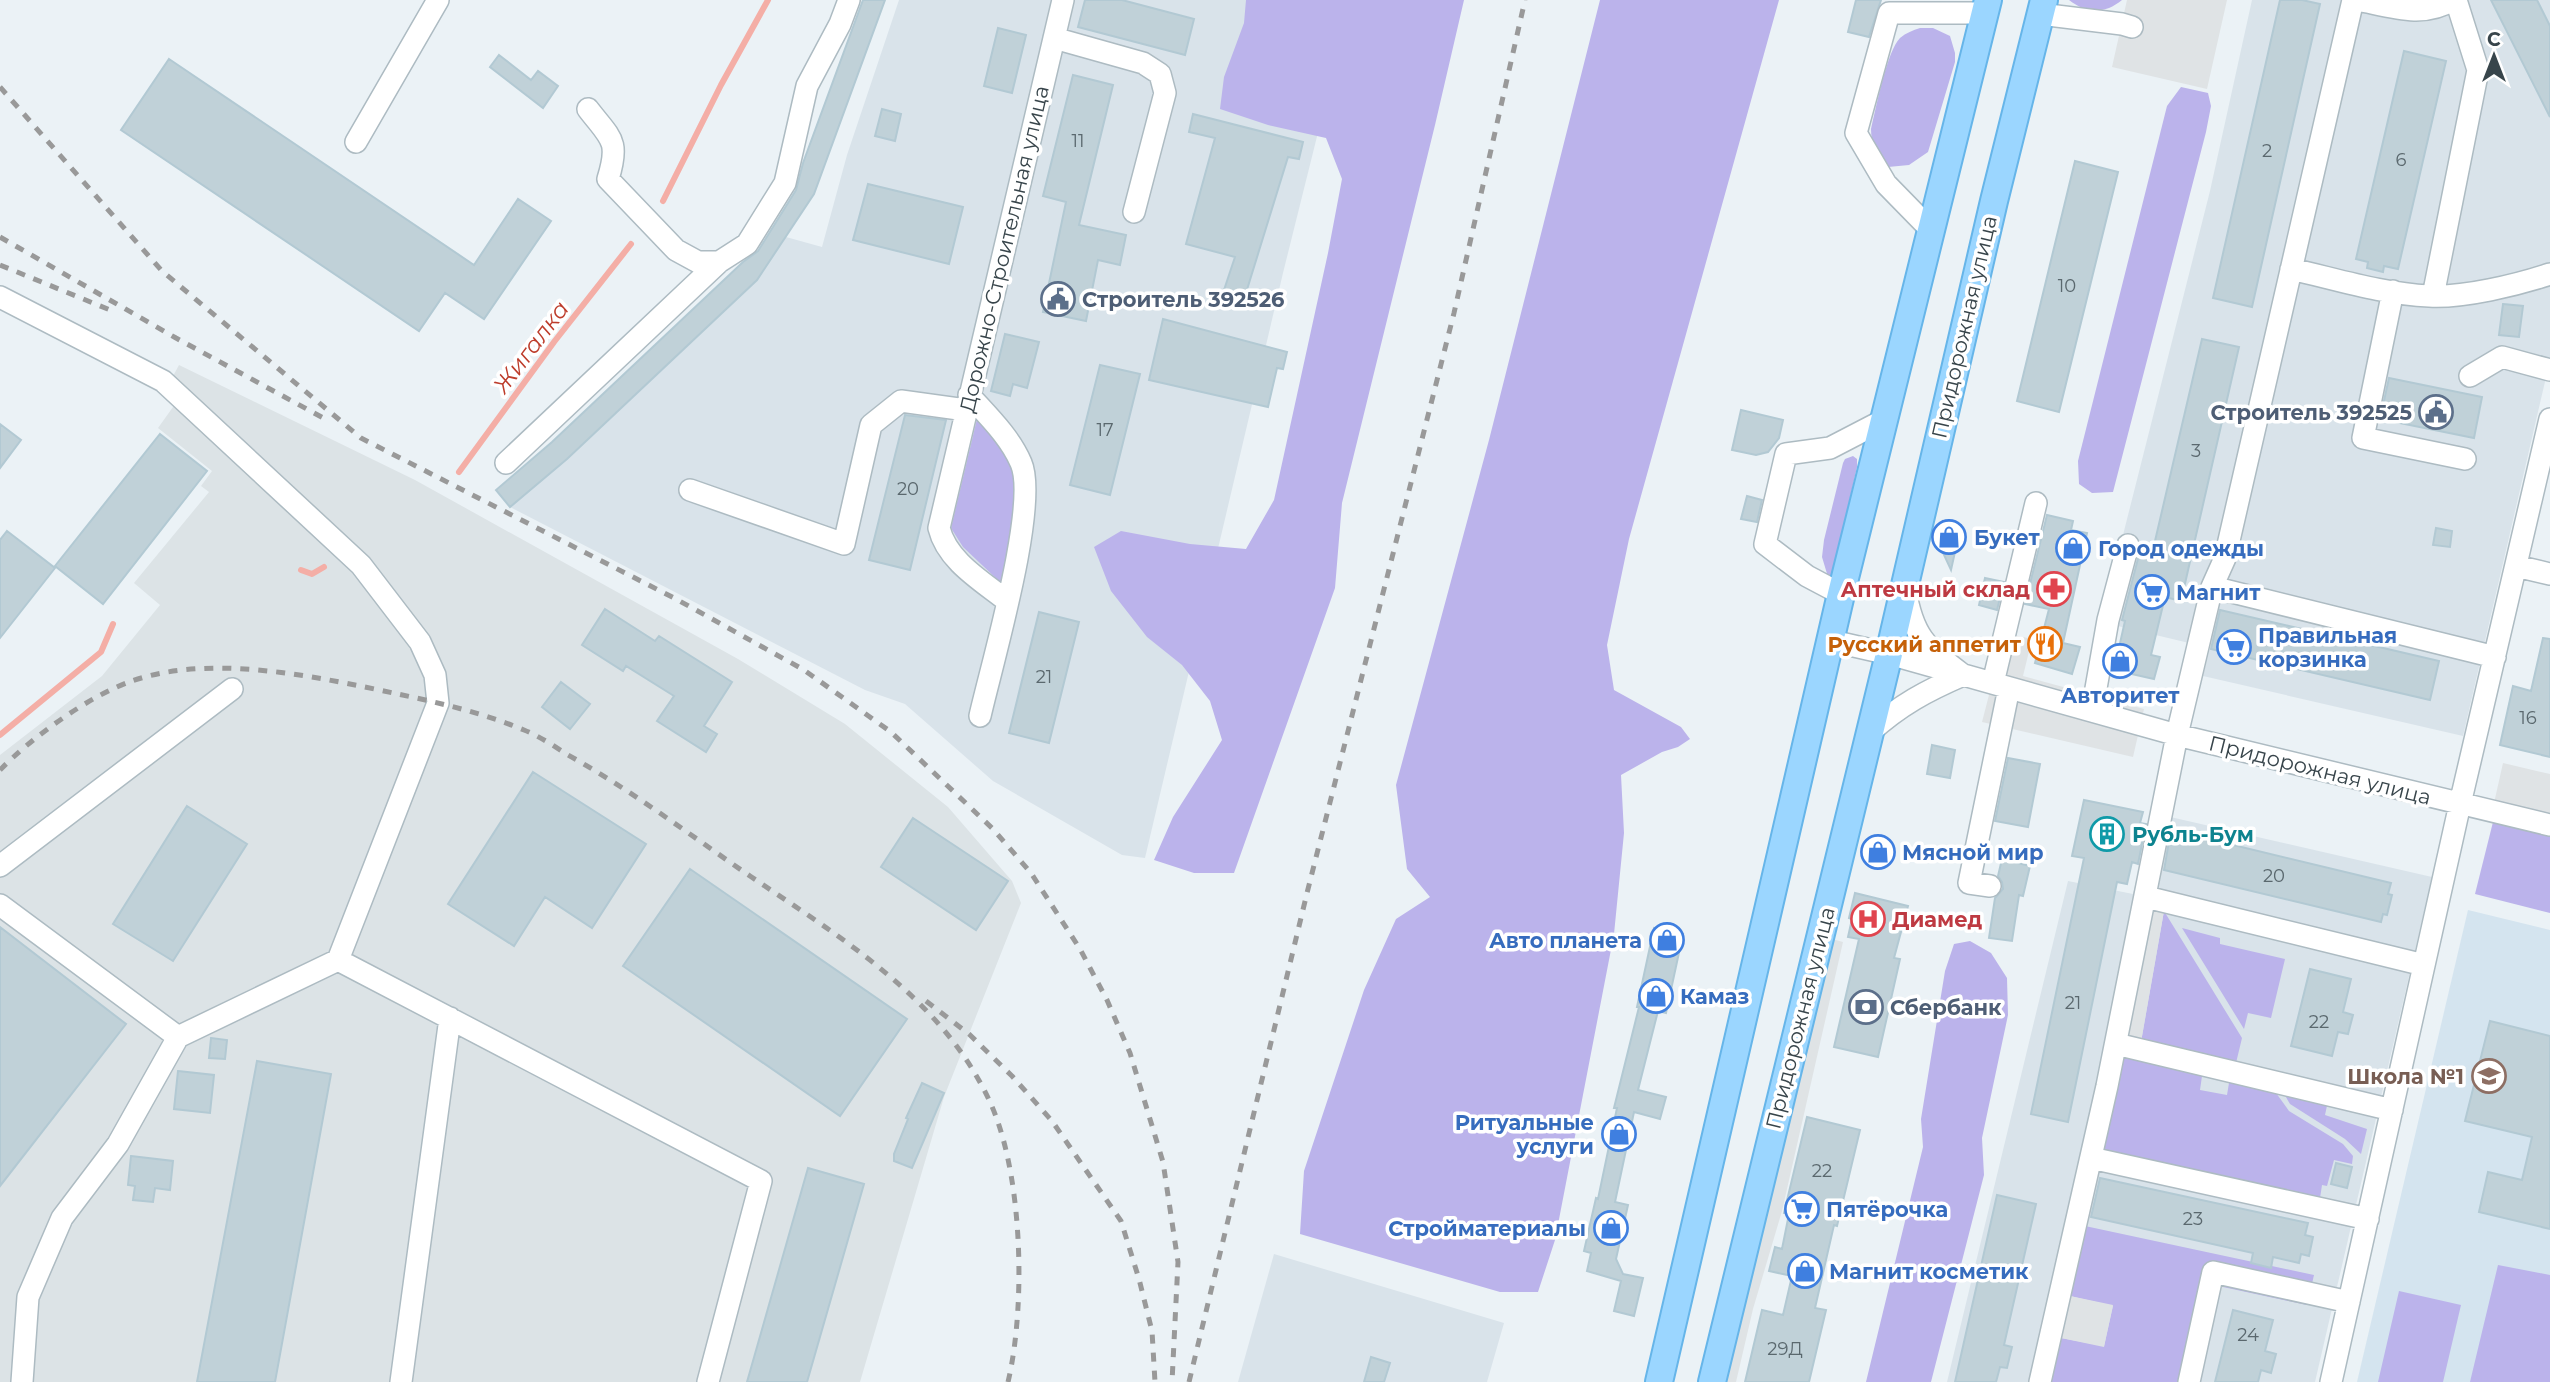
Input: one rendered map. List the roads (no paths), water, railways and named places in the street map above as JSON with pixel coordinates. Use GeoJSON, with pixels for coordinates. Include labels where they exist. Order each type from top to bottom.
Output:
{"type":"FeatureCollection","features":[{"type":"Feature","properties":{"kind":"main road"},"geometry":{"type":"LineString","coordinates":[[1659,1382],[1841,594],[1987,7]]}},
{"type":"Feature","properties":{"kind":"main road","name":"Придорожная улица"},"geometry":{"type":"LineString","coordinates":[[1712,1382],[1889,654],[2042,7]]}},
{"type":"Feature","properties":{"kind":"street"},"geometry":{"type":"LineString","coordinates":[[356,142],[438,0]]}},
{"type":"Feature","properties":{"kind":"street"},"geometry":{"type":"LineString","coordinates":[[506,463],[719,262],[747,244],[785,183],[807,86],[840,24],[849,0]]}},
{"type":"Feature","properties":{"kind":"street","name":"Дорожно-Строительная улица"},"geometry":{"type":"LineString","coordinates":[[1007,601],[957,561],[942,541],[939,528],[1063,0]]}},
{"type":"Feature","properties":{"kind":"street"},"geometry":{"type":"LineString","coordinates":[[2040,1382],[2116,1044],[2177,735],[2212,587],[2225,558],[2355,0],[2417,11],[2440,8],[2454,0],[2478,70],[2433,296]]}},
{"type":"Feature","properties":{"kind":"street"},"geometry":{"type":"LineString","coordinates":[[1930,229],[1886,184],[1856,133],[1889,13],[1987,7]]}},
{"type":"Feature","properties":{"kind":"street"},"geometry":{"type":"LineString","coordinates":[[2042,7],[2132,27]]}},
{"type":"Feature","properties":{"kind":"street"},"geometry":{"type":"LineString","coordinates":[[1054,37],[1143,63],[1160,74],[1165,93],[1134,212]]}},
{"type":"Feature","properties":{"kind":"street"},"geometry":{"type":"LineString","coordinates":[[588,109],[613,143],[615,155],[608,178],[676,250],[698,262],[719,262]]}},
{"type":"Feature","properties":{"kind":"street"},"geometry":{"type":"LineString","coordinates":[[2291,269],[2393,291],[2433,296],[2467,293],[2550,274]]}},
{"type":"Feature","properties":{"kind":"street"},"geometry":{"type":"LineString","coordinates":[[2393,291],[2363,438],[2465,459]]}},
{"type":"Feature","properties":{"kind":"street"},"geometry":{"type":"LineString","coordinates":[[0,297],[163,381],[361,565],[420,642],[435,675],[438,703],[338,960],[178,1037],[118,1144],[62,1218],[28,1297],[22,1382]]}},
{"type":"Feature","properties":{"kind":"street"},"geometry":{"type":"LineString","coordinates":[[2470,376],[2502,357],[2550,370]]}},
{"type":"Feature","properties":{"kind":"street"},"geometry":{"type":"LineString","coordinates":[[690,490],[844,544],[871,425],[901,401],[968,403],[1000,429],[1022,465],[1025,497],[1021,537],[980,716]]}},
{"type":"Feature","properties":{"kind":"street"},"geometry":{"type":"LineString","coordinates":[[2331,1382],[2460,804],[2550,419]]}},
{"type":"Feature","properties":{"kind":"street"},"geometry":{"type":"LineString","coordinates":[[1841,594],[1807,576],[1765,544],[1786,454],[1830,449],[1884,420]]}},
{"type":"Feature","properties":{"kind":"street"},"geometry":{"type":"LineString","coordinates":[[1990,886],[1969,883],[2001,685],[2036,503]]}},
{"type":"Feature","properties":{"kind":"street"},"geometry":{"type":"LineString","coordinates":[[2092,711],[2108,620],[2128,545]]}},
{"type":"Feature","properties":{"kind":"street"},"geometry":{"type":"LineString","coordinates":[[2516,566],[2550,574]]}},
{"type":"Feature","properties":{"kind":"street"},"geometry":{"type":"LineString","coordinates":[[1870,732],[1915,696],[1963,675],[1928,648],[1917,633],[1905,586]]}},
{"type":"Feature","properties":{"kind":"street"},"geometry":{"type":"LineString","coordinates":[[2212,587],[2495,657]]}},
{"type":"Feature","properties":{"kind":"street"},"geometry":{"type":"LineString","coordinates":[[1832,642],[1889,654]]}},
{"type":"Feature","properties":{"kind":"street","name":"Придорожная улица"},"geometry":{"type":"LineString","coordinates":[[1889,654],[2177,735],[2550,825]]}},
{"type":"Feature","properties":{"kind":"street"},"geometry":{"type":"LineString","coordinates":[[0,866],[232,688]]}},
{"type":"Feature","properties":{"kind":"street"},"geometry":{"type":"LineString","coordinates":[[2146,897],[2424,965]]}},
{"type":"Feature","properties":{"kind":"street"},"geometry":{"type":"LineString","coordinates":[[0,905],[178,1037]]}},
{"type":"Feature","properties":{"kind":"street"},"geometry":{"type":"LineString","coordinates":[[338,960],[761,1181],[709,1382]]}},
{"type":"Feature","properties":{"kind":"street"},"geometry":{"type":"LineString","coordinates":[[401,1382],[450,1018]]}},
{"type":"Feature","properties":{"kind":"street"},"geometry":{"type":"LineString","coordinates":[[2116,1044],[2392,1110]]}},
{"type":"Feature","properties":{"kind":"street"},"geometry":{"type":"LineString","coordinates":[[2091,1158],[2368,1219]]}},
{"type":"Feature","properties":{"kind":"street"},"geometry":{"type":"LineString","coordinates":[[2189,1382],[2213,1272],[2349,1302]]}},
{"type":"Feature","properties":{"kind":"waterway","name":"Жигалка"},"geometry":{"type":"LineString","coordinates":[[663,201],[721,85],[768,0]]}},
{"type":"Feature","properties":{"kind":"waterway","name":"Жигалка"},"geometry":{"type":"LineString","coordinates":[[459,472],[554,342],[631,244]]}},
{"type":"Feature","properties":{"kind":"waterway","name":"Жигалка"},"geometry":{"type":"LineString","coordinates":[[301,570],[312,574],[324,567]]}},
{"type":"Feature","properties":{"kind":"waterway","name":"Жигалка"},"geometry":{"type":"LineString","coordinates":[[0,735],[101,652],[113,624]]}},
{"type":"Feature","properties":{"kind":"railway"},"geometry":{"type":"LineString","coordinates":[[1189,1382],[1307,893],[1454,313],[1525,0]]}},
{"type":"Feature","properties":{"kind":"railway"},"geometry":{"type":"LineString","coordinates":[[0,87],[162,271],[361,438],[676,599],[804,670],[891,732],[993,829],[1031,873],[1080,949],[1107,1000],[1130,1053],[1163,1162],[1178,1262],[1172,1382]]}},
{"type":"Feature","properties":{"kind":"railway"},"geometry":{"type":"LineString","coordinates":[[0,237],[176,338],[327,420]]}},
{"type":"Feature","properties":{"kind":"railway"},"geometry":{"type":"LineString","coordinates":[[0,265],[115,312]]}},
{"type":"Feature","properties":{"kind":"railway"},"geometry":{"type":"LineString","coordinates":[[0,770],[62,719],[98,696],[132,681],[163,673],[196,669],[230,668],[299,675],[414,697],[493,718],[546,741],[660,813],[853,947],[917,1001],[970,1065],[990,1102],[1001,1132],[1015,1202],[1019,1279],[1014,1351],[1008,1382]]}},
{"type":"Feature","properties":{"kind":"railway"},"geometry":{"type":"LineString","coordinates":[[926,1001],[969,1034],[1012,1076],[1052,1121],[1121,1221],[1152,1331],[1155,1382]]}},
{"type":"Feature","properties":{"kind":"place","name":"Строитель 392526"},"geometry":{"type":"Point","coordinates":[1058,299]}},
{"type":"Feature","properties":{"kind":"place","name":"Строитель 392525"},"geometry":{"type":"Point","coordinates":[2436,412]}},
{"type":"Feature","properties":{"kind":"place","name":"Букет"},"geometry":{"type":"Point","coordinates":[1949,537]}},
{"type":"Feature","properties":{"kind":"place","name":"Город одежды"},"geometry":{"type":"Point","coordinates":[2073,548]}},
{"type":"Feature","properties":{"kind":"place","name":"Аптечный склад"},"geometry":{"type":"Point","coordinates":[2054,589]}},
{"type":"Feature","properties":{"kind":"place","name":"Магнит"},"geometry":{"type":"Point","coordinates":[2152,592]}},
{"type":"Feature","properties":{"kind":"place","name":"Русский аппетит"},"geometry":{"type":"Point","coordinates":[2045,644]}},
{"type":"Feature","properties":{"kind":"place","name":"Правильная корзинка"},"geometry":{"type":"Point","coordinates":[2234,647]}},
{"type":"Feature","properties":{"kind":"place","name":"Авторитет"},"geometry":{"type":"Point","coordinates":[2120,661]}},
{"type":"Feature","properties":{"kind":"place","name":"Рубль-Бум"},"geometry":{"type":"Point","coordinates":[2107,834]}},
{"type":"Feature","properties":{"kind":"place","name":"Мясной мир"},"geometry":{"type":"Point","coordinates":[1878,852]}},
{"type":"Feature","properties":{"kind":"place","name":"Диамед"},"geometry":{"type":"Point","coordinates":[1868,919]}},
{"type":"Feature","properties":{"kind":"place","name":"Авто планета"},"geometry":{"type":"Point","coordinates":[1667,940]}},
{"type":"Feature","properties":{"kind":"place","name":"Камаз"},"geometry":{"type":"Point","coordinates":[1656,996]}},
{"type":"Feature","properties":{"kind":"place","name":"Сбербанк"},"geometry":{"type":"Point","coordinates":[1866,1007]}},
{"type":"Feature","properties":{"kind":"place","name":"Школа №1"},"geometry":{"type":"Point","coordinates":[2489,1076]}},
{"type":"Feature","properties":{"kind":"place","name":"Ритуальные услуги"},"geometry":{"type":"Point","coordinates":[1619,1134]}},
{"type":"Feature","properties":{"kind":"place","name":"Пятёрочка"},"geometry":{"type":"Point","coordinates":[1802,1209]}},
{"type":"Feature","properties":{"kind":"place","name":"Стройматериалы"},"geometry":{"type":"Point","coordinates":[1611,1228]}},
{"type":"Feature","properties":{"kind":"place","name":"Магнит косметик"},"geometry":{"type":"Point","coordinates":[1805,1271]}}]}
